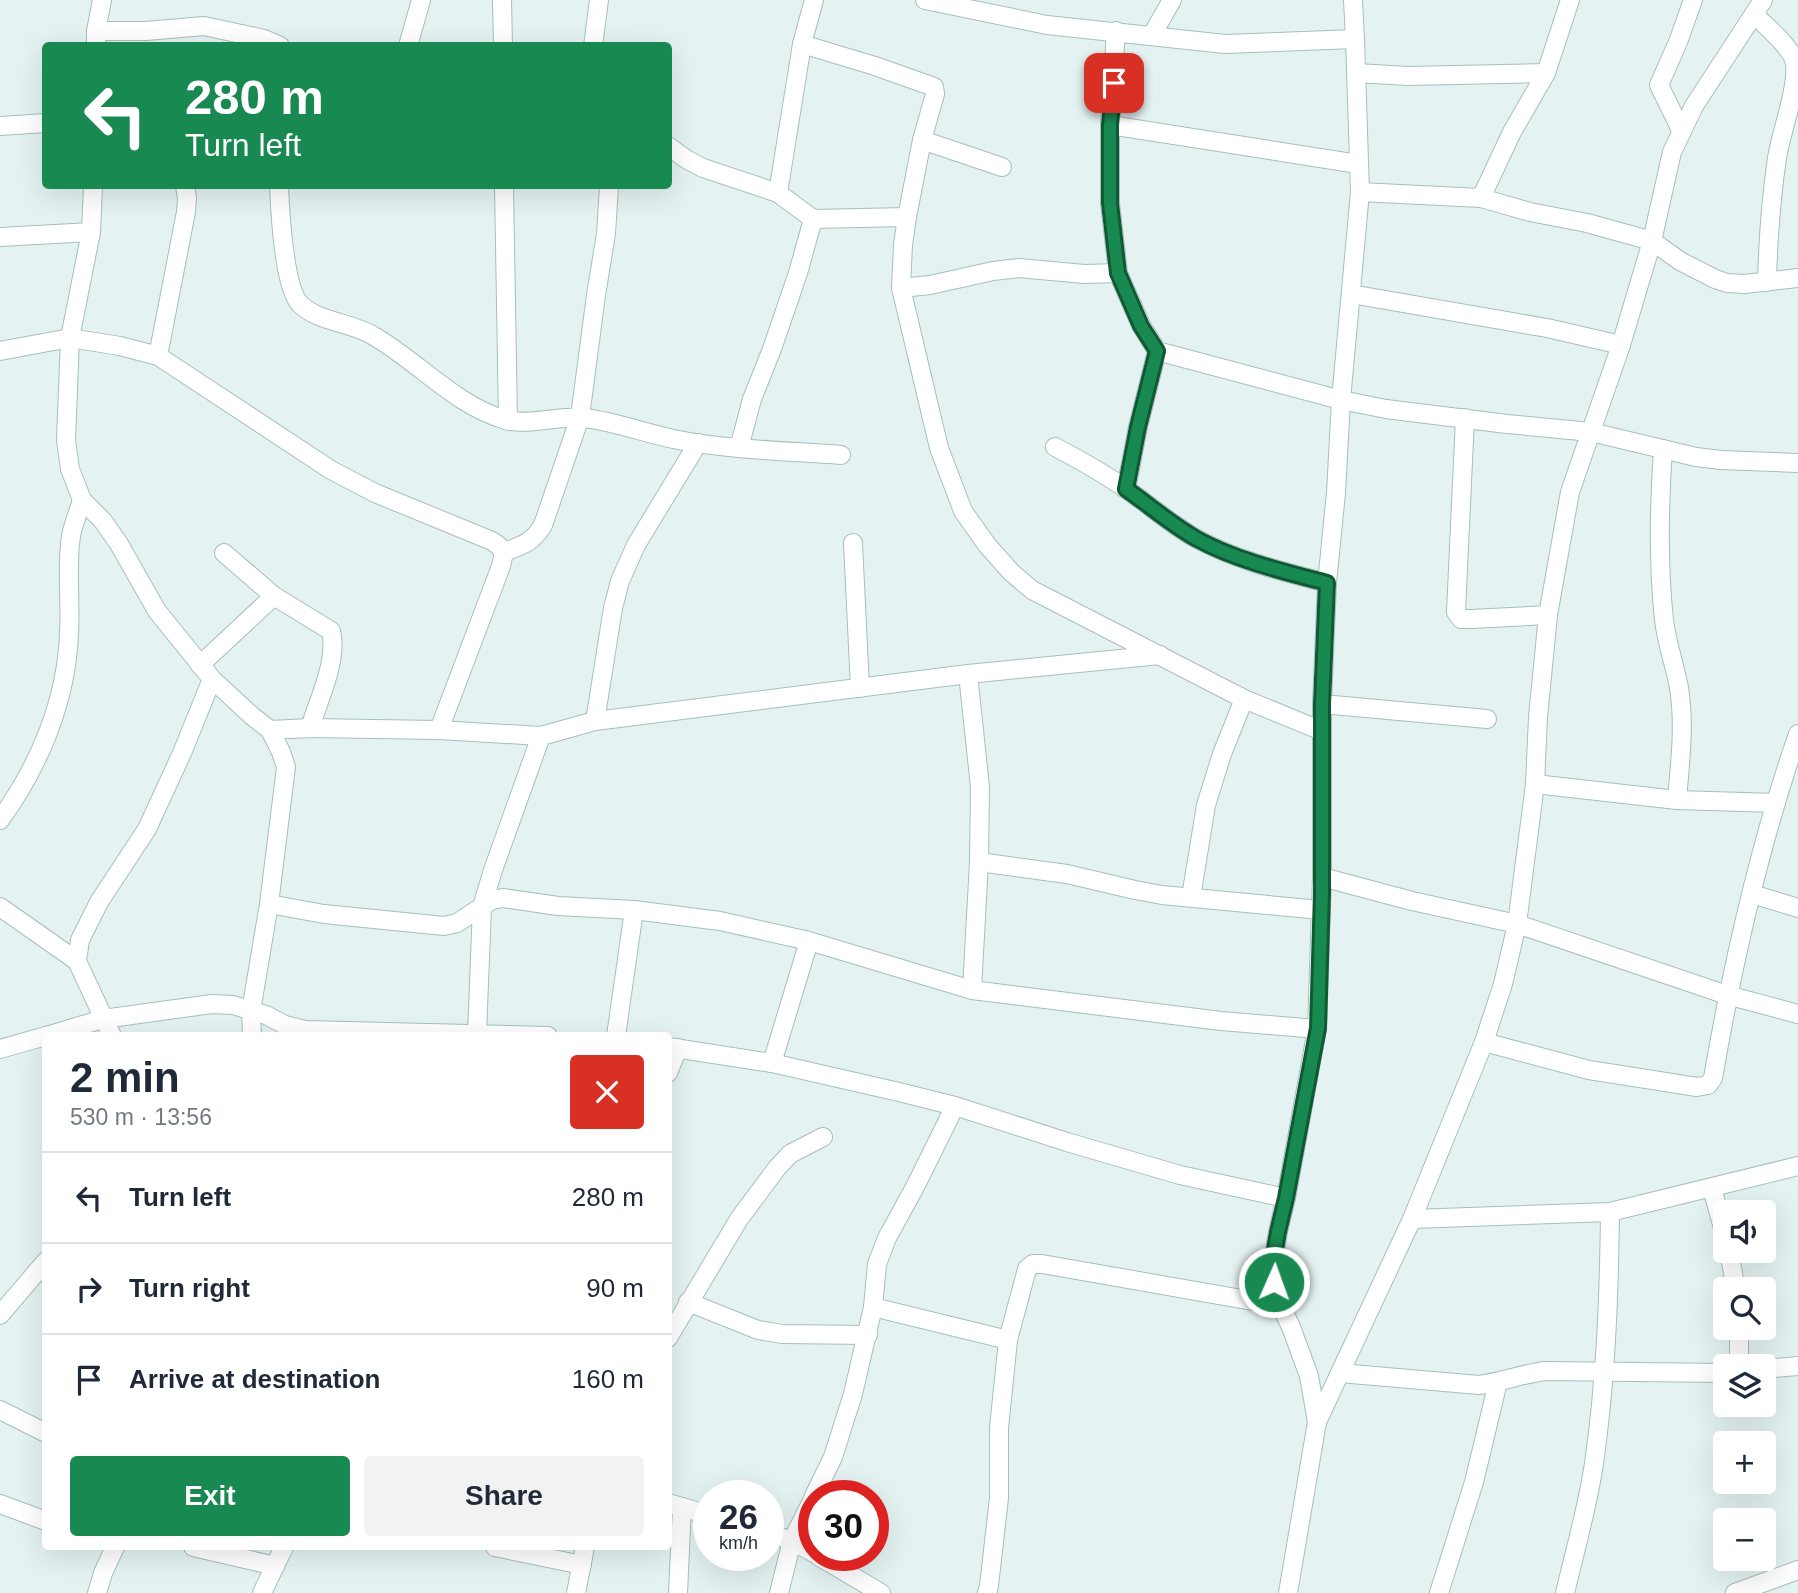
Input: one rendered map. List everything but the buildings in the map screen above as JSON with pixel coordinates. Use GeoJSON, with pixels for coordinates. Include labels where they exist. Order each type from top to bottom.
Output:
{"type":"FeatureCollection","features":[{"type":"Feature","properties":{"kind":"street"},"geometry":{"type":"LineString","coordinates":[[102,0],[96,38],[204,26],[271,42]]}},
{"type":"Feature","properties":{"kind":"street"},"geometry":{"type":"LineString","coordinates":[[409,42],[421,0]]}},
{"type":"Feature","properties":{"kind":"street"},"geometry":{"type":"LineString","coordinates":[[502,0],[503,42]]}},
{"type":"Feature","properties":{"kind":"street"},"geometry":{"type":"LineString","coordinates":[[594,42],[599,0]]}},
{"type":"Feature","properties":{"kind":"street"},"geometry":{"type":"LineString","coordinates":[[778,193],[802,44],[814,0]]}},
{"type":"Feature","properties":{"kind":"street"},"geometry":{"type":"LineString","coordinates":[[925,0],[1047,25],[1225,44],[1356,39]]}},
{"type":"Feature","properties":{"kind":"street"},"geometry":{"type":"LineString","coordinates":[[1152,35],[1172,0]]}},
{"type":"Feature","properties":{"kind":"street"},"geometry":{"type":"LineString","coordinates":[[1317,1422],[1308,1376],[1274,1282],[1273,1261],[1318,1028],[1322,877],[1322,704],[1327,583],[1360,192],[1353,0]]}},
{"type":"Feature","properties":{"kind":"street"},"geometry":{"type":"LineString","coordinates":[[1481,198],[1511,132],[1546,73],[1570,0]]}},
{"type":"Feature","properties":{"kind":"street"},"geometry":{"type":"LineString","coordinates":[[1681,130],[1659,85],[1693,0]]}},
{"type":"Feature","properties":{"kind":"street"},"geometry":{"type":"LineString","coordinates":[[1288,1593],[1317,1422],[1412,1219],[1484,1042],[1503,984],[1517,924],[1535,784],[1538,717],[1548,615],[1570,492],[1621,345],[1652,241],[1672,152],[1694,106],[1758,7],[1795,62],[1794,82],[1777,157],[1768,241],[1767,282]]}},
{"type":"Feature","properties":{"kind":"street"},"geometry":{"type":"LineString","coordinates":[[1116,31],[1110,125],[1110,203],[1118,273],[1141,326],[1157,351],[1341,400],[1386,409],[1591,432],[1696,457],[1798,463]]}},
{"type":"Feature","properties":{"kind":"street"},"geometry":{"type":"LineString","coordinates":[[802,44],[934,87],[935,94],[906,217],[901,288],[939,448],[963,511],[987,545],[1011,572],[1032,590],[1244,699],[1322,731]]}},
{"type":"Feature","properties":{"kind":"street"},"geometry":{"type":"LineString","coordinates":[[1356,74],[1408,76],[1546,73]]}},
{"type":"Feature","properties":{"kind":"street"},"geometry":{"type":"LineString","coordinates":[[0,126],[42,123]]}},
{"type":"Feature","properties":{"kind":"street"},"geometry":{"type":"LineString","coordinates":[[1110,125],[1358,164]]}},
{"type":"Feature","properties":{"kind":"street"},"geometry":{"type":"LineString","coordinates":[[922,140],[1002,167]]}},
{"type":"Feature","properties":{"kind":"street"},"geometry":{"type":"LineString","coordinates":[[672,149],[703,167],[778,193],[813,219],[906,217]]}},
{"type":"Feature","properties":{"kind":"street"},"geometry":{"type":"LineString","coordinates":[[93,189],[91,232],[70,338],[66,440],[70,469],[82,500],[103,521],[119,544],[158,611],[206,672],[270,730],[286,767],[269,904],[251,1010],[252,1032]]}},
{"type":"Feature","properties":{"kind":"street"},"geometry":{"type":"LineString","coordinates":[[158,356],[186,212],[186,189]]}},
{"type":"Feature","properties":{"kind":"street"},"geometry":{"type":"LineString","coordinates":[[279,189],[280,217],[290,285],[298,303],[313,314],[371,334],[472,406],[508,421],[580,417],[698,443],[841,455]]}},
{"type":"Feature","properties":{"kind":"street"},"geometry":{"type":"LineString","coordinates":[[504,189],[508,421]]}},
{"type":"Feature","properties":{"kind":"street"},"geometry":{"type":"LineString","coordinates":[[504,552],[526,544],[535,538],[543,526],[580,417],[606,234],[609,189]]}},
{"type":"Feature","properties":{"kind":"street"},"geometry":{"type":"LineString","coordinates":[[1360,192],[1481,198],[1652,241],[1681,261],[1715,279],[1744,284],[1798,278]]}},
{"type":"Feature","properties":{"kind":"street"},"geometry":{"type":"LineString","coordinates":[[739,448],[752,399],[798,273],[813,219]]}},
{"type":"Feature","properties":{"kind":"street"},"geometry":{"type":"LineString","coordinates":[[0,237],[91,232]]}},
{"type":"Feature","properties":{"kind":"street"},"geometry":{"type":"LineString","coordinates":[[901,288],[1018,268],[1084,274],[1118,273]]}},
{"type":"Feature","properties":{"kind":"street"},"geometry":{"type":"LineString","coordinates":[[1351,294],[1547,328],[1621,345]]}},
{"type":"Feature","properties":{"kind":"street"},"geometry":{"type":"LineString","coordinates":[[0,351],[70,338],[120,346],[158,356],[331,470],[375,493],[492,541],[504,552]]}},
{"type":"Feature","properties":{"kind":"street"},"geometry":{"type":"LineString","coordinates":[[1126,489],[1157,351]]}},
{"type":"Feature","properties":{"kind":"street"},"geometry":{"type":"LineString","coordinates":[[1465,418],[1456,612],[1461,618],[1471,619],[1548,615]]}},
{"type":"Feature","properties":{"kind":"street"},"geometry":{"type":"LineString","coordinates":[[595,722],[620,580],[636,545],[698,443]]}},
{"type":"Feature","properties":{"kind":"street"},"geometry":{"type":"LineString","coordinates":[[1055,447],[1126,489],[1196,539],[1276,570],[1327,583]]}},
{"type":"Feature","properties":{"kind":"street"},"geometry":{"type":"LineString","coordinates":[[1663,450],[1659,509],[1664,618],[1667,645],[1679,686],[1683,724],[1677,800]]}},
{"type":"Feature","properties":{"kind":"street"},"geometry":{"type":"LineString","coordinates":[[0,820],[29,773],[52,725],[63,683],[69,632],[71,535],[82,500]]}},
{"type":"Feature","properties":{"kind":"street"},"geometry":{"type":"LineString","coordinates":[[853,543],[860,688]]}},
{"type":"Feature","properties":{"kind":"street"},"geometry":{"type":"LineString","coordinates":[[439,730],[504,552]]}},
{"type":"Feature","properties":{"kind":"street"},"geometry":{"type":"LineString","coordinates":[[224,553],[274,596],[331,631],[334,645],[331,663],[310,728]]}},
{"type":"Feature","properties":{"kind":"street"},"geometry":{"type":"LineString","coordinates":[[77,961],[80,940],[99,902],[146,829],[168,786],[206,672],[274,596]]}},
{"type":"Feature","properties":{"kind":"street"},"geometry":{"type":"LineString","coordinates":[[270,730],[439,730],[541,736],[595,722],[968,674],[1160,656]]}},
{"type":"Feature","properties":{"kind":"street"},"geometry":{"type":"LineString","coordinates":[[968,674],[980,787],[972,990]]}},
{"type":"Feature","properties":{"kind":"street"},"geometry":{"type":"LineString","coordinates":[[1191,897],[1206,805],[1222,754],[1244,699]]}},
{"type":"Feature","properties":{"kind":"street"},"geometry":{"type":"LineString","coordinates":[[1322,704],[1487,719]]}},
{"type":"Feature","properties":{"kind":"street"},"geometry":{"type":"LineString","coordinates":[[1484,1042],[1589,1070],[1697,1087],[1708,1085],[1713,1079],[1727,995],[1752,894],[1776,803],[1791,776],[1798,734]]}},
{"type":"Feature","properties":{"kind":"street"},"geometry":{"type":"LineString","coordinates":[[477,1032],[482,907],[541,736]]}},
{"type":"Feature","properties":{"kind":"street"},"geometry":{"type":"LineString","coordinates":[[1535,784],[1677,800],[1776,803]]}},
{"type":"Feature","properties":{"kind":"street"},"geometry":{"type":"LineString","coordinates":[[979,862],[1068,874],[1135,890],[1321,910]]}},
{"type":"Feature","properties":{"kind":"street"},"geometry":{"type":"LineString","coordinates":[[1322,877],[1412,901],[1517,924],[1727,995],[1798,1014]]}},
{"type":"Feature","properties":{"kind":"street"},"geometry":{"type":"LineString","coordinates":[[1752,894],[1798,908]]}},
{"type":"Feature","properties":{"kind":"street"},"geometry":{"type":"LineString","coordinates":[[269,904],[324,914],[444,926],[457,923],[492,900],[503,898],[558,906],[634,910],[720,921],[809,941],[972,990],[1221,1021],[1318,1028]]}},
{"type":"Feature","properties":{"kind":"street"},"geometry":{"type":"LineString","coordinates":[[0,907],[77,961],[110,1032]]}},
{"type":"Feature","properties":{"kind":"street"},"geometry":{"type":"LineString","coordinates":[[617,1032],[634,910]]}},
{"type":"Feature","properties":{"kind":"street"},"geometry":{"type":"LineString","coordinates":[[772,1063],[809,941]]}},
{"type":"Feature","properties":{"kind":"street"},"geometry":{"type":"LineString","coordinates":[[59,1032],[103,1019],[212,1004],[233,1005],[251,1010],[285,1025],[305,1030],[391,1032]]}},
{"type":"Feature","properties":{"kind":"street"},"geometry":{"type":"LineString","coordinates":[[0,1049],[42,1037]]}},
{"type":"Feature","properties":{"kind":"street"},"geometry":{"type":"LineString","coordinates":[[673,1048],[772,1063],[956,1106],[1180,1175],[1286,1198]]}},
{"type":"Feature","properties":{"kind":"street"},"geometry":{"type":"LineString","coordinates":[[821,1480],[837,1444],[853,1394],[868,1335],[877,1264],[887,1238],[956,1106]]}},
{"type":"Feature","properties":{"kind":"street"},"geometry":{"type":"LineString","coordinates":[[672,1331],[739,1219],[777,1168],[790,1154],[823,1137]]}},
{"type":"Feature","properties":{"kind":"street"},"geometry":{"type":"LineString","coordinates":[[1412,1219],[1610,1212],[1798,1166]]}},
{"type":"Feature","properties":{"kind":"street"},"geometry":{"type":"LineString","coordinates":[[1712,1188],[1715,1200]]}},
{"type":"Feature","properties":{"kind":"street"},"geometry":{"type":"LineString","coordinates":[[1565,1593],[1594,1465],[1608,1308],[1610,1212]]}},
{"type":"Feature","properties":{"kind":"street"},"geometry":{"type":"LineString","coordinates":[[987,1593],[999,1498],[999,1428],[1008,1340],[1027,1269],[1033,1264],[1042,1264],[1281,1306]]}},
{"type":"Feature","properties":{"kind":"street"},"geometry":{"type":"LineString","coordinates":[[0,1315],[42,1266]]}},
{"type":"Feature","properties":{"kind":"street"},"geometry":{"type":"LineString","coordinates":[[688,1302],[767,1332],[868,1335]]}},
{"type":"Feature","properties":{"kind":"street"},"geometry":{"type":"LineString","coordinates":[[873,1307],[1008,1340]]}},
{"type":"Feature","properties":{"kind":"street"},"geometry":{"type":"LineString","coordinates":[[1776,1368],[1798,1366]]}},
{"type":"Feature","properties":{"kind":"street"},"geometry":{"type":"LineString","coordinates":[[1340,1373],[1479,1385],[1545,1371],[1713,1373]]}},
{"type":"Feature","properties":{"kind":"street"},"geometry":{"type":"LineString","coordinates":[[1439,1593],[1474,1482],[1499,1382]]}},
{"type":"Feature","properties":{"kind":"street"},"geometry":{"type":"LineString","coordinates":[[0,1410],[42,1431]]}},
{"type":"Feature","properties":{"kind":"street"},"geometry":{"type":"LineString","coordinates":[[0,1504],[42,1520]]}},
{"type":"Feature","properties":{"kind":"street"},"geometry":{"type":"LineString","coordinates":[[678,1593],[675,1505],[693,1510]]}},
{"type":"Feature","properties":{"kind":"street"},"geometry":{"type":"LineString","coordinates":[[779,1593],[792,1541],[798,1529]]}},
{"type":"Feature","properties":{"kind":"street"},"geometry":{"type":"LineString","coordinates":[[784,1538],[798,1544]]}},
{"type":"Feature","properties":{"kind":"street"},"geometry":{"type":"LineString","coordinates":[[97,1593],[108,1550]]}},
{"type":"Feature","properties":{"kind":"street"},"geometry":{"type":"LineString","coordinates":[[206,1550],[275,1566]]}},
{"type":"Feature","properties":{"kind":"street"},"geometry":{"type":"LineString","coordinates":[[262,1593],[283,1550]]}},
{"type":"Feature","properties":{"kind":"street"},"geometry":{"type":"LineString","coordinates":[[510,1550],[582,1565]]}},
{"type":"Feature","properties":{"kind":"street"},"geometry":{"type":"LineString","coordinates":[[576,1593],[584,1550]]}},
{"type":"Feature","properties":{"kind":"street"},"geometry":{"type":"LineString","coordinates":[[1735,1593],[1798,1570]]}},
{"type":"Feature","properties":{"kind":"street"},"geometry":{"type":"LineString","coordinates":[[843,1571],[881,1593]]}},
{"type":"Feature","properties":{"kind":"route"},"geometry":{"type":"LineString","coordinates":[[1114,83],[1110,125],[1110,203],[1118,273],[1141,326],[1157,351],[1126,489],[1196,539],[1219,550],[1276,570],[1327,583],[1322,704],[1322,893],[1318,1028],[1278,1232],[1273,1261],[1274,1282]]}}]}
